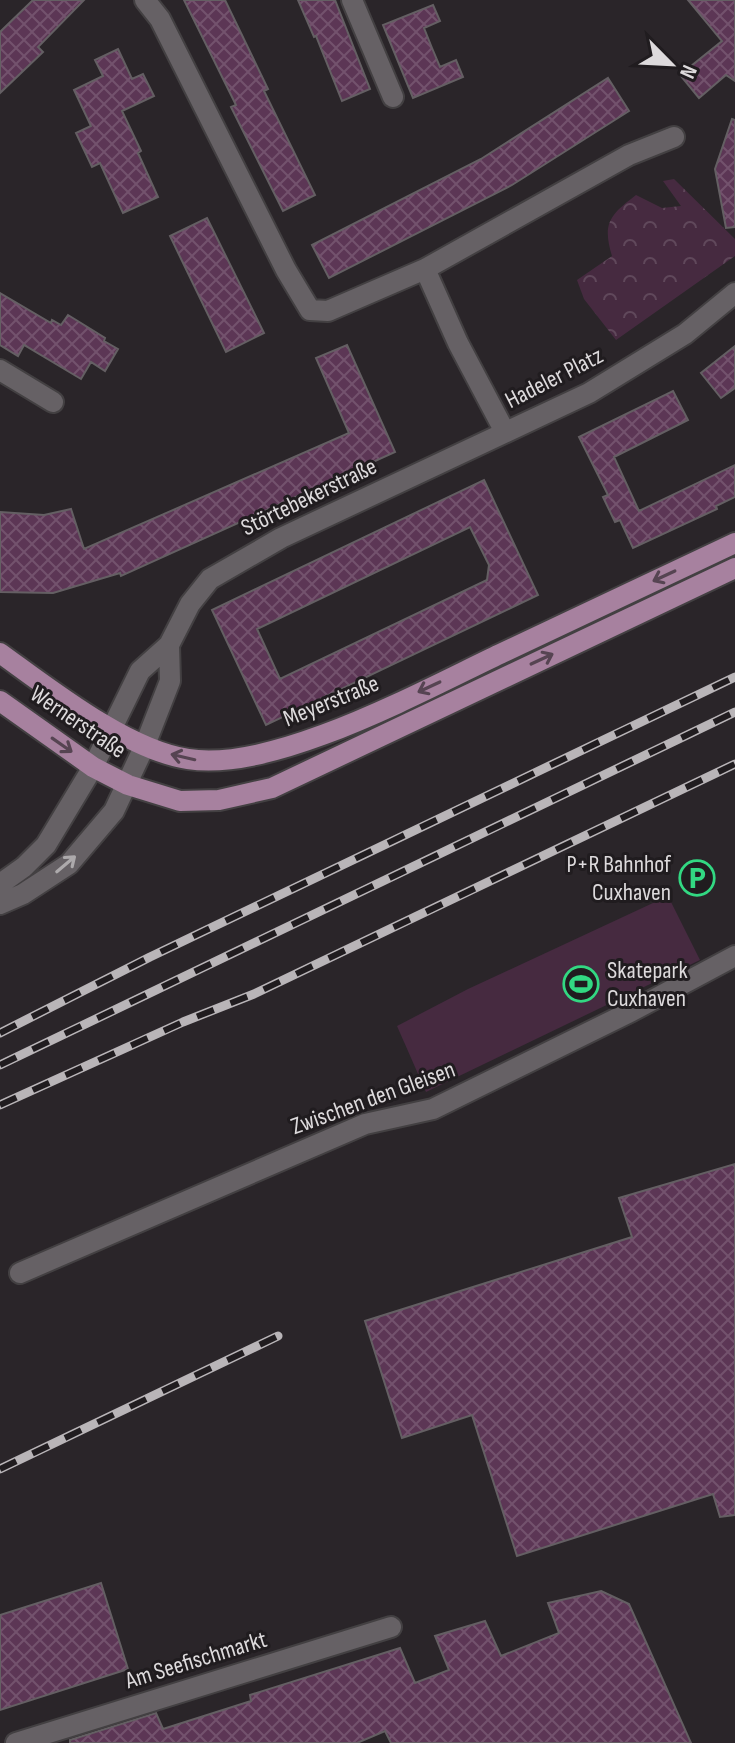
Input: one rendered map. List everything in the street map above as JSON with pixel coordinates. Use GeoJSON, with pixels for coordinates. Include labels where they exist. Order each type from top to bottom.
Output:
{"type":"FeatureCollection","features":[{"type":"Feature","properties":{"kind":"main road","name":"Meyerstraße"},"geometry":{"type":"LineString","coordinates":[[113,728],[145,745],[183,758],[200,760],[228,759],[301,743],[392,705],[735,543]]}},
{"type":"Feature","properties":{"kind":"main road","name":"Meyerstraße"},"geometry":{"type":"LineString","coordinates":[[128,785],[180,801],[219,800],[272,788],[735,568]]}},
{"type":"Feature","properties":{"kind":"main road","name":"Wernerstraße"},"geometry":{"type":"LineString","coordinates":[[0,653],[113,728]]}},
{"type":"Feature","properties":{"kind":"main road","name":"Wernerstraße"},"geometry":{"type":"LineString","coordinates":[[0,701],[93,767],[128,785]]}},
{"type":"Feature","properties":{"kind":"street"},"geometry":{"type":"LineString","coordinates":[[145,0],[160,19],[310,310],[328,311],[425,269],[629,155],[674,137]]}},
{"type":"Feature","properties":{"kind":"street"},"geometry":{"type":"LineString","coordinates":[[352,0],[393,97]]}},
{"type":"Feature","properties":{"kind":"street","name":"Hadeler Platz"},"geometry":{"type":"LineString","coordinates":[[425,269],[458,343],[505,432],[589,393],[685,334],[735,293]]}},
{"type":"Feature","properties":{"kind":"street"},"geometry":{"type":"LineString","coordinates":[[0,370],[53,402]]}},
{"type":"Feature","properties":{"kind":"street","name":"Störtebekerstraße"},"geometry":{"type":"LineString","coordinates":[[113,728],[140,671],[169,645],[200,589],[222,570],[281,538],[505,432]]}},
{"type":"Feature","properties":{"kind":"street","name":"Störtebekerstraße"},"geometry":{"type":"LineString","coordinates":[[128,785],[170,681],[169,645]]}},
{"type":"Feature","properties":{"kind":"street"},"geometry":{"type":"LineString","coordinates":[[0,884],[24,867],[46,845],[113,728]]}},
{"type":"Feature","properties":{"kind":"street"},"geometry":{"type":"LineString","coordinates":[[0,904],[23,894],[69,864],[114,811],[128,785]]}},
{"type":"Feature","properties":{"kind":"street","name":"Zwischen den Gleisen"},"geometry":{"type":"LineString","coordinates":[[20,1273],[365,1124],[433,1109],[632,1011],[735,956]]}},
{"type":"Feature","properties":{"kind":"street","name":"Am Seefischmarkt"},"geometry":{"type":"LineString","coordinates":[[16,1743],[391,1627]]}},
{"type":"Feature","properties":{"kind":"green space"},"geometry":{"type":"Polygon","coordinates":[[[674,179],[735,239],[735,256],[616,340],[584,299],[577,280],[612,256],[608,235],[610,221],[636,195],[662,208],[681,206],[663,181],[674,179]]]}},
{"type":"Feature","properties":{"kind":"green space"},"geometry":{"type":"Polygon","coordinates":[[[668,896],[700,960],[426,1092],[397,1026],[468,989],[668,896]]]}},
{"type":"Feature","properties":{"kind":"building"},"geometry":{"type":"Polygon","coordinates":[[[33,0],[84,0],[38,47],[43,52],[0,93],[0,32],[33,0]]]}},
{"type":"Feature","properties":{"kind":"building"},"geometry":{"type":"Polygon","coordinates":[[[184,0],[225,0],[268,89],[264,91],[315,195],[283,211],[231,107],[236,105],[184,0]]]}},
{"type":"Feature","properties":{"kind":"building"},"geometry":{"type":"Polygon","coordinates":[[[298,0],[335,0],[370,89],[342,101],[298,0]]]}},
{"type":"Feature","properties":{"kind":"building"},"geometry":{"type":"Polygon","coordinates":[[[688,0],[735,0],[735,81],[726,75],[699,98],[680,75],[722,41],[688,0]]]}},
{"type":"Feature","properties":{"kind":"building"},"geometry":{"type":"Polygon","coordinates":[[[433,5],[440,21],[424,28],[432,48],[440,67],[456,60],[463,77],[413,98],[383,25],[433,5]]]}},
{"type":"Feature","properties":{"kind":"building"},"geometry":{"type":"Polygon","coordinates":[[[118,49],[132,79],[143,74],[154,96],[122,111],[158,197],[123,213],[100,163],[92,167],[76,133],[91,126],[74,90],[103,76],[95,60],[118,49]]]}},
{"type":"Feature","properties":{"kind":"building"},"geometry":{"type":"Polygon","coordinates":[[[608,78],[629,111],[512,185],[329,278],[312,245],[481,159],[608,78]]]}},
{"type":"Feature","properties":{"kind":"building"},"geometry":{"type":"Polygon","coordinates":[[[732,119],[735,120],[735,227],[726,228],[715,169],[732,119]]]}},
{"type":"Feature","properties":{"kind":"building"},"geometry":{"type":"Polygon","coordinates":[[[207,218],[264,333],[226,352],[170,236],[207,218]]]}},
{"type":"Feature","properties":{"kind":"building"},"geometry":{"type":"Polygon","coordinates":[[[0,293],[51,323],[52,320],[61,325],[68,315],[105,338],[104,341],[118,349],[105,371],[91,362],[81,379],[24,345],[18,356],[0,345],[0,293]]]}},
{"type":"Feature","properties":{"kind":"building"},"geometry":{"type":"Polygon","coordinates":[[[347,345],[395,452],[121,576],[120,573],[53,593],[0,592],[0,512],[44,515],[71,509],[84,549],[349,433],[316,358],[347,345]]]}},
{"type":"Feature","properties":{"kind":"building"},"geometry":{"type":"Polygon","coordinates":[[[735,346],[735,388],[721,398],[701,373],[735,346]]]}},
{"type":"Feature","properties":{"kind":"building"},"geometry":{"type":"Polygon","coordinates":[[[673,391],[688,420],[614,457],[639,511],[735,465],[735,497],[716,506],[717,509],[633,548],[620,520],[615,522],[603,497],[608,495],[579,437],[673,391]]]}},
{"type":"Feature","properties":{"kind":"building"},"geometry":{"type":"Polygon","coordinates":[[[484,480],[538,595],[266,725],[212,610],[484,480]],[[470,527],[257,629],[280,679],[487,580],[489,565],[470,527]]]}},
{"type":"Feature","properties":{"kind":"building"},"geometry":{"type":"Polygon","coordinates":[[[735,1164],[735,1515],[720,1517],[713,1494],[517,1556],[472,1415],[402,1438],[365,1321],[632,1237],[619,1198],[735,1164]]]}},
{"type":"Feature","properties":{"kind":"building"},"geometry":{"type":"Polygon","coordinates":[[[101,1583],[128,1669],[0,1710],[0,1615],[101,1583]]]}},
{"type":"Feature","properties":{"kind":"building"},"geometry":{"type":"Polygon","coordinates":[[[601,1591],[629,1604],[691,1743],[391,1743],[385,1731],[357,1743],[70,1743],[70,1740],[156,1713],[163,1729],[251,1701],[250,1695],[400,1648],[415,1683],[449,1670],[435,1636],[485,1621],[501,1656],[559,1633],[548,1603],[601,1591]]]}},
{"type":"Feature","properties":{"kind":"railway"},"geometry":{"type":"LineString","coordinates":[[0,1033],[150,957],[735,677]]}},
{"type":"Feature","properties":{"kind":"railway"},"geometry":{"type":"LineString","coordinates":[[0,1065],[735,712]]}},
{"type":"Feature","properties":{"kind":"railway"},"geometry":{"type":"LineString","coordinates":[[0,1105],[183,1022],[254,994],[735,764]]}},
{"type":"Feature","properties":{"kind":"railway"},"geometry":{"type":"LineString","coordinates":[[0,1469],[278,1336]]}},
{"type":"Feature","properties":{"kind":"place","name":"P+R Bahnhof Cuxhaven"},"geometry":{"type":"Point","coordinates":[697,878]}},
{"type":"Feature","properties":{"kind":"place","name":"Skatepark Cuxhaven"},"geometry":{"type":"Point","coordinates":[581,984]}}]}
